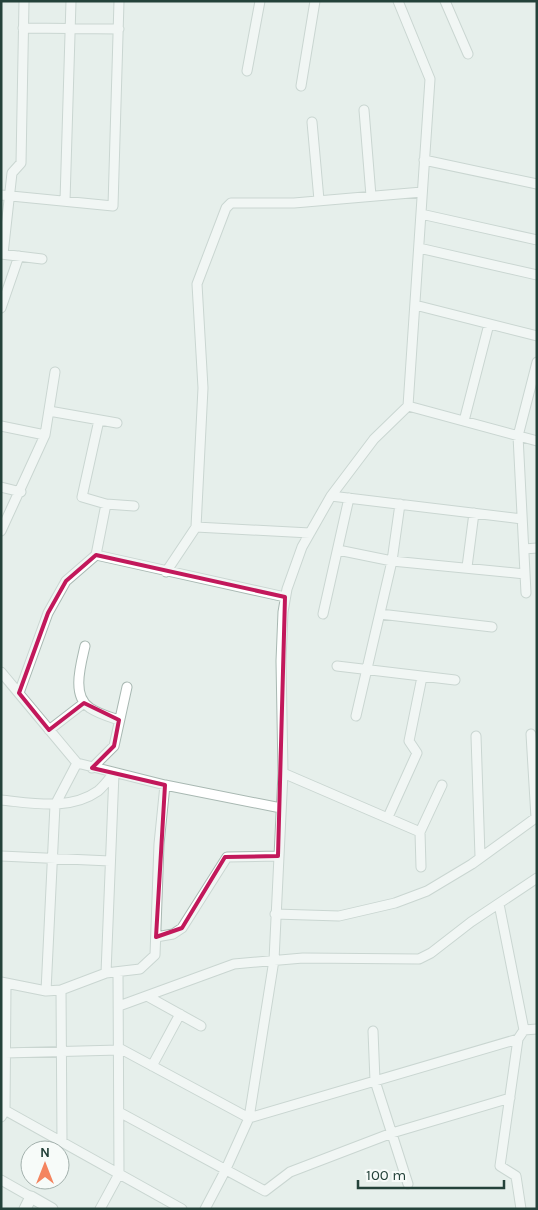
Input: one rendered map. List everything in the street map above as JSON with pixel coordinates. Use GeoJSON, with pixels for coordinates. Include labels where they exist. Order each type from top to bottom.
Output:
{"type":"FeatureCollection","features":[{"type":"Feature","properties":{"kind":"street"},"geometry":{"type":"LineString","coordinates":[[24,1],[21,164],[12,173],[5,195],[2,254],[42,259]]}},
{"type":"Feature","properties":{"kind":"street"},"geometry":{"type":"LineString","coordinates":[[65,201],[71,1]]}},
{"type":"Feature","properties":{"kind":"street"},"geometry":{"type":"LineString","coordinates":[[5,195],[114,206],[120,1]]}},
{"type":"Feature","properties":{"kind":"street"},"geometry":{"type":"LineString","coordinates":[[247,71],[260,1]]}},
{"type":"Feature","properties":{"kind":"street"},"geometry":{"type":"LineString","coordinates":[[302,86],[315,1]]}},
{"type":"Feature","properties":{"kind":"street"},"geometry":{"type":"LineString","coordinates":[[205,1209],[226,1171],[250,1118],[274,960],[283,773],[281,661],[286,597],[302,547],[331,496],[374,439],[408,406],[430,78],[398,1]]}},
{"type":"Feature","properties":{"kind":"street"},"geometry":{"type":"LineString","coordinates":[[444,1],[468,54]]}},
{"type":"Feature","properties":{"kind":"street"},"geometry":{"type":"LineString","coordinates":[[23,28],[70,30],[119,29]]}},
{"type":"Feature","properties":{"kind":"street"},"geometry":{"type":"LineString","coordinates":[[364,110],[371,196]]}},
{"type":"Feature","properties":{"kind":"street"},"geometry":{"type":"LineString","coordinates":[[312,122],[319,200]]}},
{"type":"Feature","properties":{"kind":"street"},"geometry":{"type":"LineString","coordinates":[[424,160],[537,184]]}},
{"type":"Feature","properties":{"kind":"street"},"geometry":{"type":"LineString","coordinates":[[166,572],[196,527],[203,388],[197,284],[226,208],[231,203],[319,200],[422,192]]}},
{"type":"Feature","properties":{"kind":"street"},"geometry":{"type":"LineString","coordinates":[[421,214],[537,240]]}},
{"type":"Feature","properties":{"kind":"street"},"geometry":{"type":"LineString","coordinates":[[419,248],[537,275]]}},
{"type":"Feature","properties":{"kind":"street"},"geometry":{"type":"LineString","coordinates":[[1,308],[20,256]]}},
{"type":"Feature","properties":{"kind":"street"},"geometry":{"type":"LineString","coordinates":[[415,305],[537,336]]}},
{"type":"Feature","properties":{"kind":"street"},"geometry":{"type":"LineString","coordinates":[[464,421],[489,324]]}},
{"type":"Feature","properties":{"kind":"street"},"geometry":{"type":"LineString","coordinates":[[526,593],[518,436],[533,394],[537,362]]}},
{"type":"Feature","properties":{"kind":"street"},"geometry":{"type":"LineString","coordinates":[[1,531],[21,492],[45,435],[55,372]]}},
{"type":"Feature","properties":{"kind":"street"},"geometry":{"type":"LineString","coordinates":[[408,406],[537,441]]}},
{"type":"Feature","properties":{"kind":"street"},"geometry":{"type":"LineString","coordinates":[[49,411],[117,423]]}},
{"type":"Feature","properties":{"kind":"street"},"geometry":{"type":"LineString","coordinates":[[99,420],[82,497],[106,504],[134,506]]}},
{"type":"Feature","properties":{"kind":"street"},"geometry":{"type":"LineString","coordinates":[[1,426],[45,435]]}},
{"type":"Feature","properties":{"kind":"street"},"geometry":{"type":"LineString","coordinates":[[1,487],[21,492]]}},
{"type":"Feature","properties":{"kind":"street"},"geometry":{"type":"LineString","coordinates":[[331,496],[522,519]]}},
{"type":"Feature","properties":{"kind":"street"},"geometry":{"type":"LineString","coordinates":[[323,614],[350,498]]}},
{"type":"Feature","properties":{"kind":"street"},"geometry":{"type":"LineString","coordinates":[[19,693],[48,613],[66,581],[96,555],[106,504]]}},
{"type":"Feature","properties":{"kind":"street"},"geometry":{"type":"LineString","coordinates":[[356,716],[392,561],[400,504]]}},
{"type":"Feature","properties":{"kind":"street"},"geometry":{"type":"LineString","coordinates":[[467,567],[474,513]]}},
{"type":"Feature","properties":{"kind":"street"},"geometry":{"type":"LineString","coordinates":[[196,527],[310,533]]}},
{"type":"Feature","properties":{"kind":"street"},"geometry":{"type":"LineString","coordinates":[[524,549],[537,548]]}},
{"type":"Feature","properties":{"kind":"street"},"geometry":{"type":"LineString","coordinates":[[338,550],[392,561],[525,574]]}},
{"type":"Feature","properties":{"kind":"street"},"geometry":{"type":"LineString","coordinates":[[96,555],[286,597]]}},
{"type":"Feature","properties":{"kind":"street"},"geometry":{"type":"LineString","coordinates":[[380,614],[492,626]]}},
{"type":"Feature","properties":{"kind":"street"},"geometry":{"type":"LineString","coordinates":[[85,646],[79,688],[84,703],[90,709],[119,720]]}},
{"type":"Feature","properties":{"kind":"street"},"geometry":{"type":"LineString","coordinates":[[337,666],[454,680]]}},
{"type":"Feature","properties":{"kind":"street"},"geometry":{"type":"LineString","coordinates":[[1,672],[77,763],[114,774],[281,808]]}},
{"type":"Feature","properties":{"kind":"street"},"geometry":{"type":"LineString","coordinates":[[388,817],[417,754],[409,742],[422,676]]}},
{"type":"Feature","properties":{"kind":"street"},"geometry":{"type":"LineString","coordinates":[[92,768],[114,746],[127,687]]}},
{"type":"Feature","properties":{"kind":"street"},"geometry":{"type":"LineString","coordinates":[[48,730],[84,703]]}},
{"type":"Feature","properties":{"kind":"street"},"geometry":{"type":"LineString","coordinates":[[275,914],[339,916],[395,903],[427,891],[472,864],[480,856],[536,817],[531,734]]}},
{"type":"Feature","properties":{"kind":"street"},"geometry":{"type":"LineString","coordinates":[[476,736],[480,856]]}},
{"type":"Feature","properties":{"kind":"street"},"geometry":{"type":"LineString","coordinates":[[46,991],[55,805],[77,763]]}},
{"type":"Feature","properties":{"kind":"street"},"geometry":{"type":"LineString","coordinates":[[283,773],[420,832]]}},
{"type":"Feature","properties":{"kind":"street"},"geometry":{"type":"LineString","coordinates":[[1,800],[55,805],[79,800],[97,791],[114,774]]}},
{"type":"Feature","properties":{"kind":"street"},"geometry":{"type":"LineString","coordinates":[[106,974],[114,774]]}},
{"type":"Feature","properties":{"kind":"street"},"geometry":{"type":"LineString","coordinates":[[58,1140],[2,1112],[4,983],[46,991],[61,990],[106,974],[140,969],[155,955],[159,844],[165,785]]}},
{"type":"Feature","properties":{"kind":"street"},"geometry":{"type":"LineString","coordinates":[[420,867],[420,832],[442,785]]}},
{"type":"Feature","properties":{"kind":"street"},"geometry":{"type":"LineString","coordinates":[[1,856],[52,860],[110,861]]}},
{"type":"Feature","properties":{"kind":"street"},"geometry":{"type":"LineString","coordinates":[[156,937],[173,934],[182,928],[227,857],[278,856]]}},
{"type":"Feature","properties":{"kind":"street"},"geometry":{"type":"LineString","coordinates":[[118,1006],[234,964],[274,960],[332,958],[419,959],[431,953],[537,878]]}},
{"type":"Feature","properties":{"kind":"street"},"geometry":{"type":"LineString","coordinates":[[499,904],[524,1030],[518,1039],[500,1166],[516,1176],[521,1209]]}},
{"type":"Feature","properties":{"kind":"street"},"geometry":{"type":"LineString","coordinates":[[100,1209],[119,1174],[118,972]]}},
{"type":"Feature","properties":{"kind":"street"},"geometry":{"type":"LineString","coordinates":[[61,990],[62,1140]]}},
{"type":"Feature","properties":{"kind":"street"},"geometry":{"type":"LineString","coordinates":[[147,996],[201,1026]]}},
{"type":"Feature","properties":{"kind":"street"},"geometry":{"type":"LineString","coordinates":[[152,1066],[180,1014]]}},
{"type":"Feature","properties":{"kind":"street"},"geometry":{"type":"LineString","coordinates":[[524,1030],[537,1029]]}},
{"type":"Feature","properties":{"kind":"street"},"geometry":{"type":"LineString","coordinates":[[373,1031],[375,1081],[408,1184]]}},
{"type":"Feature","properties":{"kind":"street"},"geometry":{"type":"LineString","coordinates":[[4,1048],[61,1052],[119,1049],[250,1118],[518,1039]]}},
{"type":"Feature","properties":{"kind":"street"},"geometry":{"type":"LineString","coordinates":[[119,1112],[265,1191],[290,1172],[392,1133],[510,1098]]}},
{"type":"Feature","properties":{"kind":"street"},"geometry":{"type":"LineString","coordinates":[[70,1146],[182,1209]]}},
{"type":"Feature","properties":{"kind":"street"},"geometry":{"type":"LineString","coordinates":[[1,1180],[52,1209]]}},
{"type":"Feature","properties":{"kind":"street"},"geometry":{"type":"LineString","coordinates":[[25,1209],[32,1197]]}},
{"type":"Feature","properties":{"kind":"highlighted area"},"geometry":{"type":"Polygon","coordinates":[[[96,555],[285,597],[278,856],[225,857],[182,928],[156,937],[165,785],[92,768],[114,746],[119,720],[84,703],[49,730],[19,693],[48,613],[66,581],[96,555]]]}}]}
